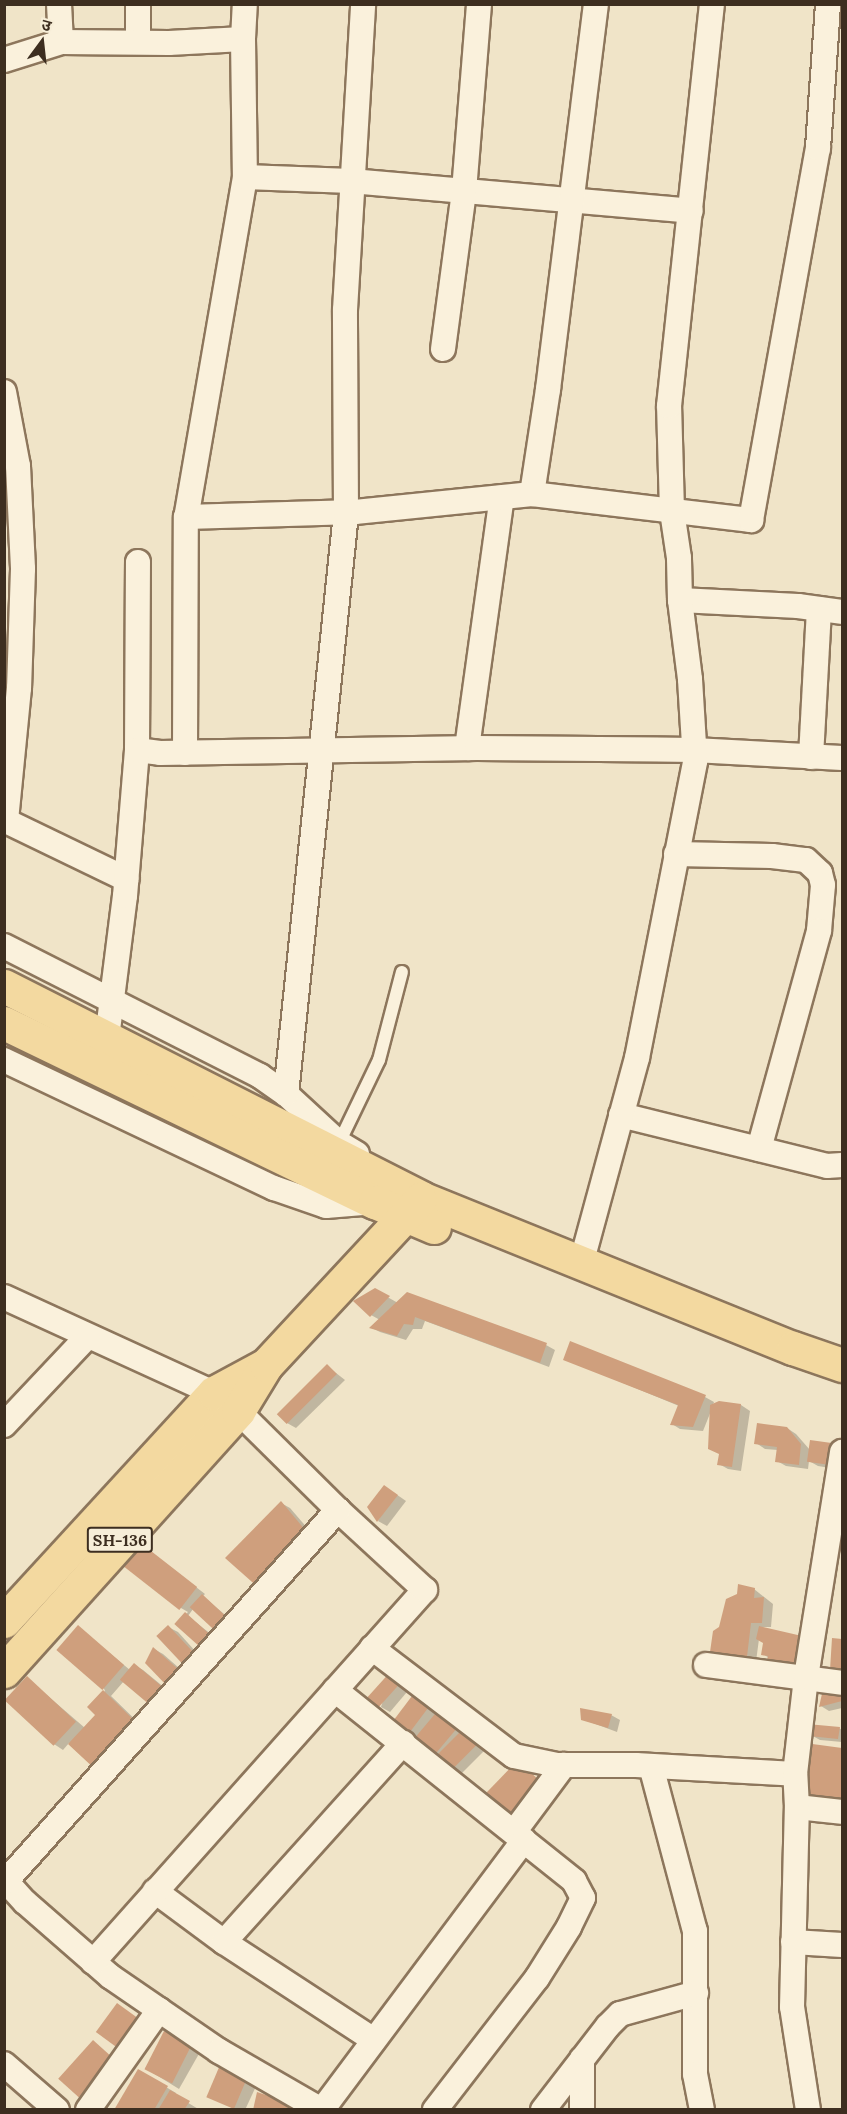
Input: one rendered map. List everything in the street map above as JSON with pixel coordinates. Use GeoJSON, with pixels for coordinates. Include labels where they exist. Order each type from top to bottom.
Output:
{"type":"FeatureCollection","features":[{"type":"Feature","properties":{"kind":"main road"},"geometry":{"type":"LineString","coordinates":[[4,986],[107,1038],[414,1207],[548,1275],[843,1390]]}},
{"type":"Feature","properties":{"kind":"main road"},"geometry":{"type":"LineString","coordinates":[[4,1023],[375,1202],[414,1207],[581,1264],[843,1365]]}},
{"type":"Feature","properties":{"kind":"main road","name":"SH-136"},"geometry":{"type":"LineString","coordinates":[[4,1621],[266,1365],[414,1207]]}},
{"type":"Feature","properties":{"kind":"main road","name":"SH-136"},"geometry":{"type":"LineString","coordinates":[[4,1671],[226,1402]]}},
{"type":"Feature","properties":{"kind":"street"},"geometry":{"type":"LineString","coordinates":[[59,4],[61,42]]}},
{"type":"Feature","properties":{"kind":"street"},"geometry":{"type":"LineString","coordinates":[[138,4],[138,42]]}},
{"type":"Feature","properties":{"kind":"street"},"geometry":{"type":"LineString","coordinates":[[185,753],[186,517],[244,177],[245,4]]}},
{"type":"Feature","properties":{"kind":"street"},"geometry":{"type":"LineString","coordinates":[[286,1094],[346,513],[345,310],[363,4]]}},
{"type":"Feature","properties":{"kind":"street"},"geometry":{"type":"LineString","coordinates":[[443,349],[464,191],[479,4]]}},
{"type":"Feature","properties":{"kind":"street"},"geometry":{"type":"LineString","coordinates":[[532,494],[596,4]]}},
{"type":"Feature","properties":{"kind":"street"},"geometry":{"type":"LineString","coordinates":[[581,1264],[637,1058],[695,761],[690,679],[680,600],[679,558],[672,511],[669,406],[712,4]]}},
{"type":"Feature","properties":{"kind":"street"},"geometry":{"type":"LineString","coordinates":[[186,517],[346,513],[532,494],[751,520],[818,148],[828,4]]}},
{"type":"Feature","properties":{"kind":"street"},"geometry":{"type":"LineString","coordinates":[[4,60],[61,42],[243,39]]}},
{"type":"Feature","properties":{"kind":"street"},"geometry":{"type":"LineString","coordinates":[[244,177],[351,181],[691,212]]}},
{"type":"Feature","properties":{"kind":"street"},"geometry":{"type":"LineString","coordinates":[[6,405],[18,466],[23,569],[19,688],[5,820],[126,879]]}},
{"type":"Feature","properties":{"kind":"street"},"geometry":{"type":"LineString","coordinates":[[467,748],[502,497]]}},
{"type":"Feature","properties":{"kind":"street"},"geometry":{"type":"LineString","coordinates":[[107,1038],[126,879],[136,750],[138,562]]}},
{"type":"Feature","properties":{"kind":"street"},"geometry":{"type":"LineString","coordinates":[[680,600],[831,610],[811,757]]}},
{"type":"Feature","properties":{"kind":"street"},"geometry":{"type":"LineString","coordinates":[[136,750],[185,753],[467,748],[694,750],[843,758]]}},
{"type":"Feature","properties":{"kind":"street"},"geometry":{"type":"LineString","coordinates":[[676,854],[772,856],[806,860],[820,873],[823,885],[819,931],[759,1149]]}},
{"type":"Feature","properties":{"kind":"street"},"geometry":{"type":"LineString","coordinates":[[4,946],[260,1076],[286,1094],[414,1207]]}},
{"type":"Feature","properties":{"kind":"street"},"geometry":{"type":"LineString","coordinates":[[4,1060],[274,1188],[326,1206],[375,1202]]}},
{"type":"Feature","properties":{"kind":"street"},"geometry":{"type":"LineString","coordinates":[[621,1115],[827,1167],[843,1165]]}},
{"type":"Feature","properties":{"kind":"street"},"geometry":{"type":"LineString","coordinates":[[4,1297],[226,1402],[425,1590],[93,1962]]}},
{"type":"Feature","properties":{"kind":"street"},"geometry":{"type":"LineString","coordinates":[[4,1425],[88,1336]]}},
{"type":"Feature","properties":{"kind":"street"},"geometry":{"type":"LineString","coordinates":[[808,2109],[792,2007],[797,1807],[795,1774],[806,1677],[843,1452]]}},
{"type":"Feature","properties":{"kind":"street"},"geometry":{"type":"LineString","coordinates":[[338,1510],[5,1880],[93,1962],[159,2010],[219,2051],[322,2109],[519,1836],[564,1765]]}},
{"type":"Feature","properties":{"kind":"street"},"geometry":{"type":"LineString","coordinates":[[372,1648],[514,1756],[564,1765],[651,1766],[795,1774]]}},
{"type":"Feature","properties":{"kind":"street"},"geometry":{"type":"LineString","coordinates":[[706,1665],[843,1683]]}},
{"type":"Feature","properties":{"kind":"street"},"geometry":{"type":"LineString","coordinates":[[335,1690],[574,1881],[583,1898],[569,1926],[537,1978],[435,2109]]}},
{"type":"Feature","properties":{"kind":"street"},"geometry":{"type":"LineString","coordinates":[[224,1942],[403,1743]]}},
{"type":"Feature","properties":{"kind":"street"},"geometry":{"type":"LineString","coordinates":[[651,1766],[695,1932],[695,2074],[702,2109]]}},
{"type":"Feature","properties":{"kind":"street"},"geometry":{"type":"LineString","coordinates":[[797,1807],[843,1812]]}},
{"type":"Feature","properties":{"kind":"street"},"geometry":{"type":"LineString","coordinates":[[155,1891],[224,1942],[374,2040]]}},
{"type":"Feature","properties":{"kind":"street"},"geometry":{"type":"LineString","coordinates":[[793,1942],[843,1945]]}},
{"type":"Feature","properties":{"kind":"street"},"geometry":{"type":"LineString","coordinates":[[543,2109],[620,2014],[696,1993]]}},
{"type":"Feature","properties":{"kind":"street"},"geometry":{"type":"LineString","coordinates":[[88,2109],[159,2010]]}},
{"type":"Feature","properties":{"kind":"street"},"geometry":{"type":"LineString","coordinates":[[582,2059],[582,2109]]}},
{"type":"Feature","properties":{"kind":"street"},"geometry":{"type":"LineString","coordinates":[[4,2064],[57,2109]]}},
{"type":"Feature","properties":{"kind":"lane"},"geometry":{"type":"LineString","coordinates":[[339,1143],[379,1060],[402,972]]}},
{"type":"Feature","properties":{"kind":"building"},"geometry":{"type":"Polygon","coordinates":[[[375,1288],[390,1296],[370,1317],[353,1301],[375,1288]]]}},
{"type":"Feature","properties":{"kind":"building"},"geometry":{"type":"Polygon","coordinates":[[[407,1292],[547,1343],[540,1363],[415,1317],[413,1325],[404,1324],[397,1336],[369,1328],[407,1292]]]}},
{"type":"Feature","properties":{"kind":"building"},"geometry":{"type":"Polygon","coordinates":[[[570,1341],[706,1395],[693,1427],[670,1425],[678,1405],[563,1360],[570,1341]]]}},
{"type":"Feature","properties":{"kind":"building"},"geometry":{"type":"Polygon","coordinates":[[[327,1364],[337,1374],[287,1424],[277,1414],[327,1364]]]}},
{"type":"Feature","properties":{"kind":"building"},"geometry":{"type":"Polygon","coordinates":[[[719,1401],[741,1404],[732,1467],[717,1465],[719,1454],[708,1449],[710,1405],[719,1401]]]}},
{"type":"Feature","properties":{"kind":"building"},"geometry":{"type":"Polygon","coordinates":[[[757,1423],[787,1427],[801,1444],[799,1465],[775,1462],[777,1447],[754,1444],[757,1423]]]}},
{"type":"Feature","properties":{"kind":"building"},"geometry":{"type":"Polygon","coordinates":[[[810,1440],[839,1444],[836,1466],[807,1462],[810,1440]]]}},
{"type":"Feature","properties":{"kind":"building"},"geometry":{"type":"Polygon","coordinates":[[[384,1485],[398,1495],[377,1522],[367,1507],[384,1485]]]}},
{"type":"Feature","properties":{"kind":"building"},"geometry":{"type":"Polygon","coordinates":[[[281,1501],[306,1531],[260,1589],[225,1558],[281,1501]]]}},
{"type":"Feature","properties":{"kind":"building"},"geometry":{"type":"Polygon","coordinates":[[[142,1544],[197,1587],[179,1610],[124,1567],[142,1544]]]}},
{"type":"Feature","properties":{"kind":"building"},"geometry":{"type":"Polygon","coordinates":[[[738,1584],[755,1588],[754,1598],[764,1597],[762,1623],[751,1623],[746,1665],[709,1659],[713,1631],[719,1627],[726,1599],[737,1594],[738,1584]]]}},
{"type":"Feature","properties":{"kind":"building"},"geometry":{"type":"Polygon","coordinates":[[[202,1594],[230,1620],[218,1633],[190,1607],[202,1594]]]}},
{"type":"Feature","properties":{"kind":"building"},"geometry":{"type":"Polygon","coordinates":[[[185,1612],[213,1637],[203,1649],[174,1624],[185,1612]]]}},
{"type":"Feature","properties":{"kind":"building"},"geometry":{"type":"Polygon","coordinates":[[[78,1625],[124,1665],[102,1690],[56,1650],[78,1625]]]}},
{"type":"Feature","properties":{"kind":"building"},"geometry":{"type":"Polygon","coordinates":[[[168,1625],[198,1657],[186,1668],[156,1636],[168,1625]]]}},
{"type":"Feature","properties":{"kind":"building"},"geometry":{"type":"Polygon","coordinates":[[[759,1626],[802,1636],[795,1670],[766,1663],[768,1656],[761,1655],[763,1643],[756,1639],[759,1626]]]}},
{"type":"Feature","properties":{"kind":"building"},"geometry":{"type":"Polygon","coordinates":[[[832,1638],[842,1639],[842,1671],[830,1670],[832,1638]]]}},
{"type":"Feature","properties":{"kind":"building"},"geometry":{"type":"Polygon","coordinates":[[[153,1647],[178,1669],[169,1688],[145,1663],[153,1647]]]}},
{"type":"Feature","properties":{"kind":"building"},"geometry":{"type":"Polygon","coordinates":[[[134,1663],[168,1692],[154,1709],[120,1680],[134,1663]]]}},
{"type":"Feature","properties":{"kind":"building"},"geometry":{"type":"Polygon","coordinates":[[[392,1670],[403,1680],[378,1708],[367,1697],[392,1670]]]}},
{"type":"Feature","properties":{"kind":"building"},"geometry":{"type":"Polygon","coordinates":[[[27,1676],[76,1722],[53,1746],[4,1700],[27,1676]]]}},
{"type":"Feature","properties":{"kind":"building"},"geometry":{"type":"Polygon","coordinates":[[[824,1685],[842,1690],[842,1701],[819,1707],[824,1685]]]}},
{"type":"Feature","properties":{"kind":"building"},"geometry":{"type":"Polygon","coordinates":[[[103,1690],[141,1727],[97,1771],[68,1744],[95,1715],[87,1707],[103,1690]]]}},
{"type":"Feature","properties":{"kind":"building"},"geometry":{"type":"Polygon","coordinates":[[[415,1692],[431,1704],[408,1734],[392,1722],[415,1692]]]}},
{"type":"Feature","properties":{"kind":"building"},"geometry":{"type":"Polygon","coordinates":[[[440,1708],[460,1725],[435,1754],[416,1737],[440,1708]]]}},
{"type":"Feature","properties":{"kind":"building"},"geometry":{"type":"Polygon","coordinates":[[[580,1708],[612,1714],[608,1728],[581,1720],[580,1708]]]}},
{"type":"Feature","properties":{"kind":"building"},"geometry":{"type":"Polygon","coordinates":[[[468,1724],[483,1739],[446,1776],[431,1761],[468,1724]]]}},
{"type":"Feature","properties":{"kind":"building"},"geometry":{"type":"Polygon","coordinates":[[[807,1724],[840,1727],[838,1739],[809,1736],[807,1724]]]}},
{"type":"Feature","properties":{"kind":"building"},"geometry":{"type":"Polygon","coordinates":[[[805,1743],[842,1748],[842,1800],[798,1793],[805,1743]]]}},
{"type":"Feature","properties":{"kind":"building"},"geometry":{"type":"Polygon","coordinates":[[[518,1760],[542,1783],[504,1822],[480,1799],[518,1760]]]}},
{"type":"Feature","properties":{"kind":"building"},"geometry":{"type":"Polygon","coordinates":[[[117,2003],[143,2022],[122,2051],[96,2032],[117,2003]]]}},
{"type":"Feature","properties":{"kind":"building"},"geometry":{"type":"Polygon","coordinates":[[[164,2031],[192,2045],[172,2083],[144,2069],[164,2031]]]}},
{"type":"Feature","properties":{"kind":"building"},"geometry":{"type":"Polygon","coordinates":[[[93,2040],[114,2059],[79,2097],[58,2079],[93,2040]]]}},
{"type":"Feature","properties":{"kind":"building"},"geometry":{"type":"Polygon","coordinates":[[[220,2065],[248,2077],[234,2109],[206,2097],[220,2065]]]}},
{"type":"Feature","properties":{"kind":"building"},"geometry":{"type":"Polygon","coordinates":[[[138,2069],[168,2086],[154,2110],[114,2110],[138,2069]]]}},
{"type":"Feature","properties":{"kind":"building"},"geometry":{"type":"Polygon","coordinates":[[[170,2090],[190,2101],[184,2110],[158,2110],[170,2090]]]}},
{"type":"Feature","properties":{"kind":"building"},"geometry":{"type":"Polygon","coordinates":[[[257,2092],[290,2103],[286,2110],[253,2110],[257,2092]]]}}]}
